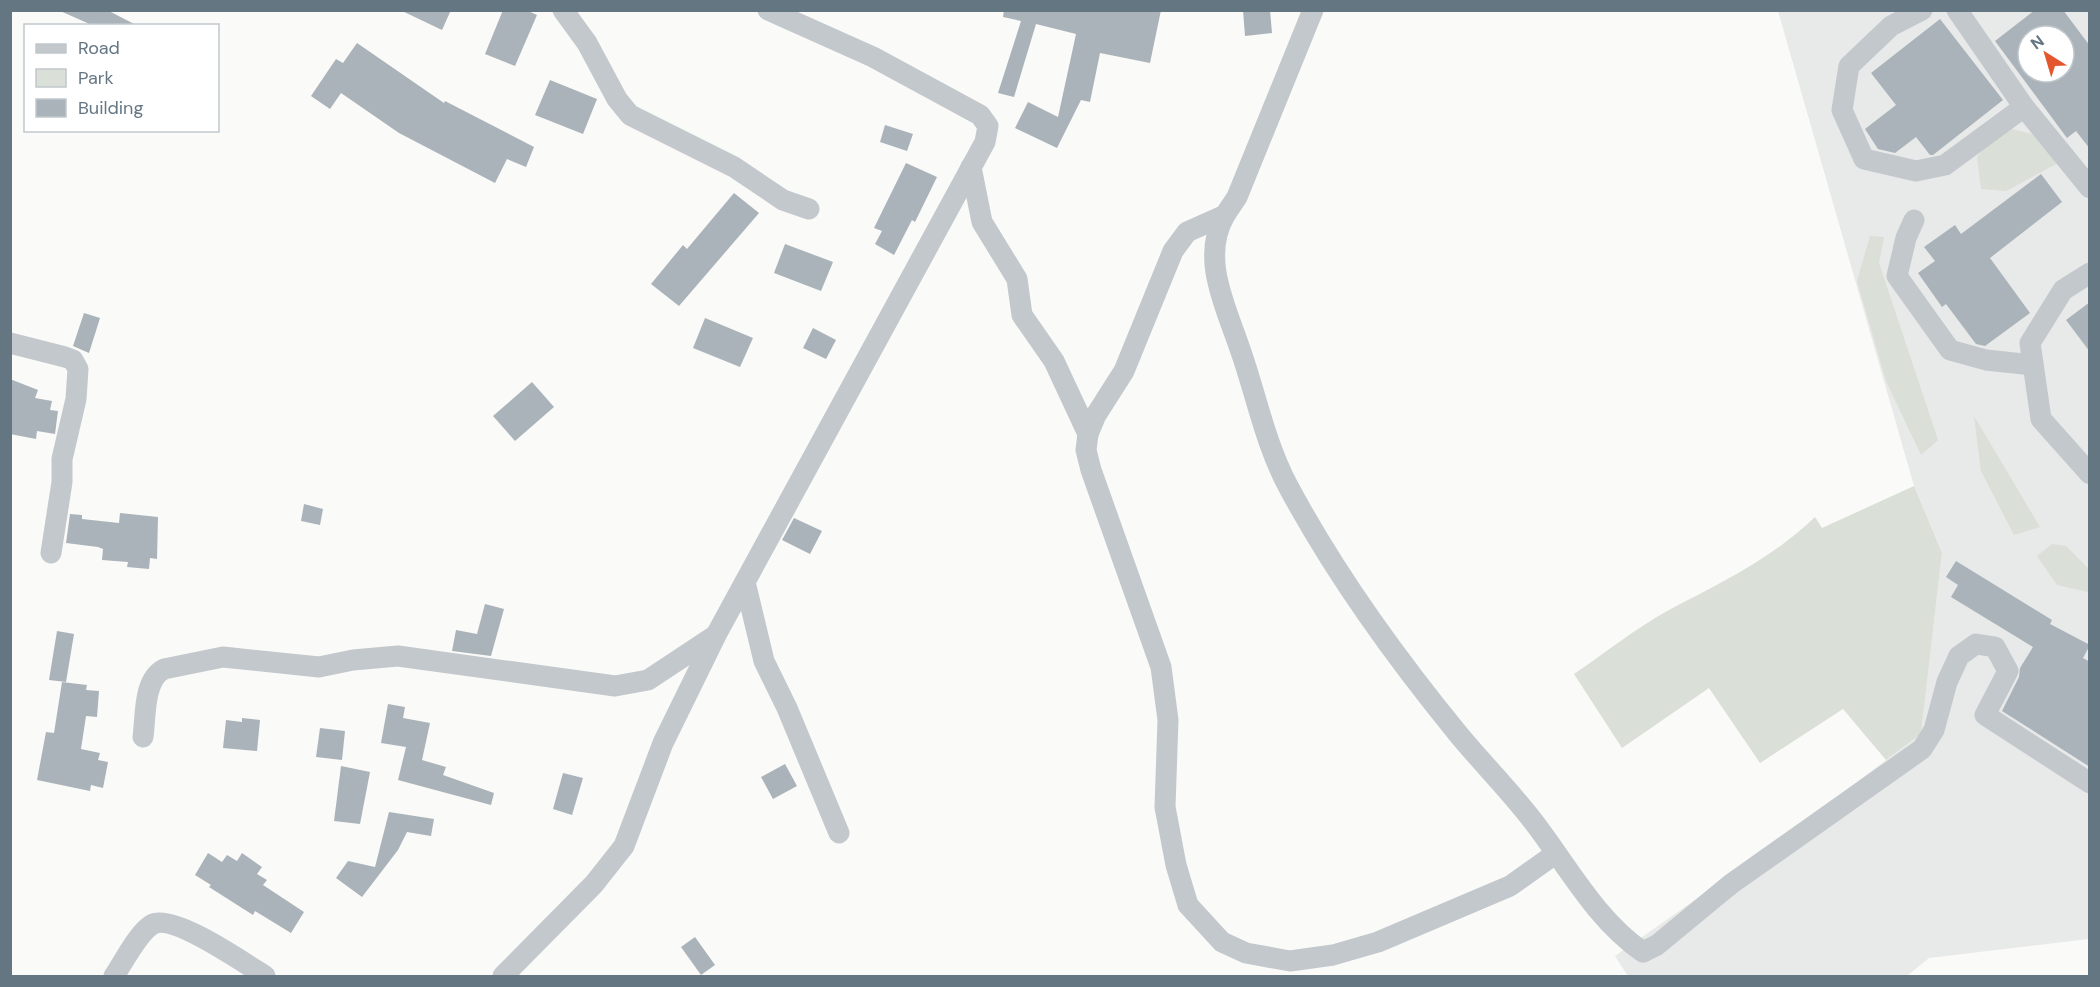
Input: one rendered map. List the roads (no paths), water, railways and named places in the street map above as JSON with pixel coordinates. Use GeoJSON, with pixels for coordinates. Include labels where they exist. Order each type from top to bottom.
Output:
{"type":"FeatureCollection","features":[{"type":"Feature","properties":{"kind":"street"},"geometry":{"type":"LineString","coordinates":[[563,10],[587,43],[616,99],[630,115],[734,167],[783,200],[809,209]]}},
{"type":"Feature","properties":{"kind":"street"},"geometry":{"type":"LineString","coordinates":[[503,976],[594,884],[624,846],[663,743],[716,635],[985,142],[988,126],[980,115],[873,57],[768,10]]}},
{"type":"Feature","properties":{"kind":"street"},"geometry":{"type":"LineString","coordinates":[[1313,10],[1237,197],[1217,230],[1218,291],[1241,350],[1263,424],[1288,485],[1344,579],[1458,734],[1534,822],[1555,854],[1607,919],[1632,945],[1643,952],[1657,945],[1731,884],[1922,749],[1934,730],[1947,682],[1959,657],[1976,644],[1995,646],[2008,670],[1985,715],[2090,783]]}},
{"type":"Feature","properties":{"kind":"street"},"geometry":{"type":"LineString","coordinates":[[1922,10],[1891,26],[1849,66],[1842,110],[1864,159],[1916,171],[1945,165],[2024,107]]}},
{"type":"Feature","properties":{"kind":"street"},"geometry":{"type":"LineString","coordinates":[[1958,10],[2024,107],[2090,188]]}},
{"type":"Feature","properties":{"kind":"street"},"geometry":{"type":"LineString","coordinates":[[971,167],[982,222],[1017,279],[1022,315],[1054,361],[1088,434]]}},
{"type":"Feature","properties":{"kind":"street"},"geometry":{"type":"LineString","coordinates":[[1225,215],[1187,232],[1173,251],[1124,371],[1096,415],[1088,434],[1086,450],[1091,470],[1161,667],[1168,720],[1166,807],[1176,865],[1188,905],[1222,942],[1290,969],[1378,942],[1510,886],[1555,854]]}},
{"type":"Feature","properties":{"kind":"street"},"geometry":{"type":"LineString","coordinates":[[1914,220],[1906,238],[1897,276],[1950,350],[1986,360],[2033,365]]}},
{"type":"Feature","properties":{"kind":"street"},"geometry":{"type":"LineString","coordinates":[[2090,273],[2063,291],[2030,344],[2041,419],[2090,474]]}},
{"type":"Feature","properties":{"kind":"street"},"geometry":{"type":"LineString","coordinates":[[10,343],[66,357],[73,360],[78,369],[76,399],[62,459],[62,482],[51,554]]}},
{"type":"Feature","properties":{"kind":"street"},"geometry":{"type":"LineString","coordinates":[[745,582],[764,661],[787,708],[839,833]]}},
{"type":"Feature","properties":{"kind":"street"},"geometry":{"type":"LineString","coordinates":[[143,737],[150,683],[156,673],[164,669],[223,657],[319,667],[353,660],[398,656],[615,686],[648,680],[716,635]]}},
{"type":"Feature","properties":{"kind":"street"},"geometry":{"type":"LineString","coordinates":[[114,976],[144,933],[153,924],[161,922],[181,928],[213,943],[265,976]]}}]}
